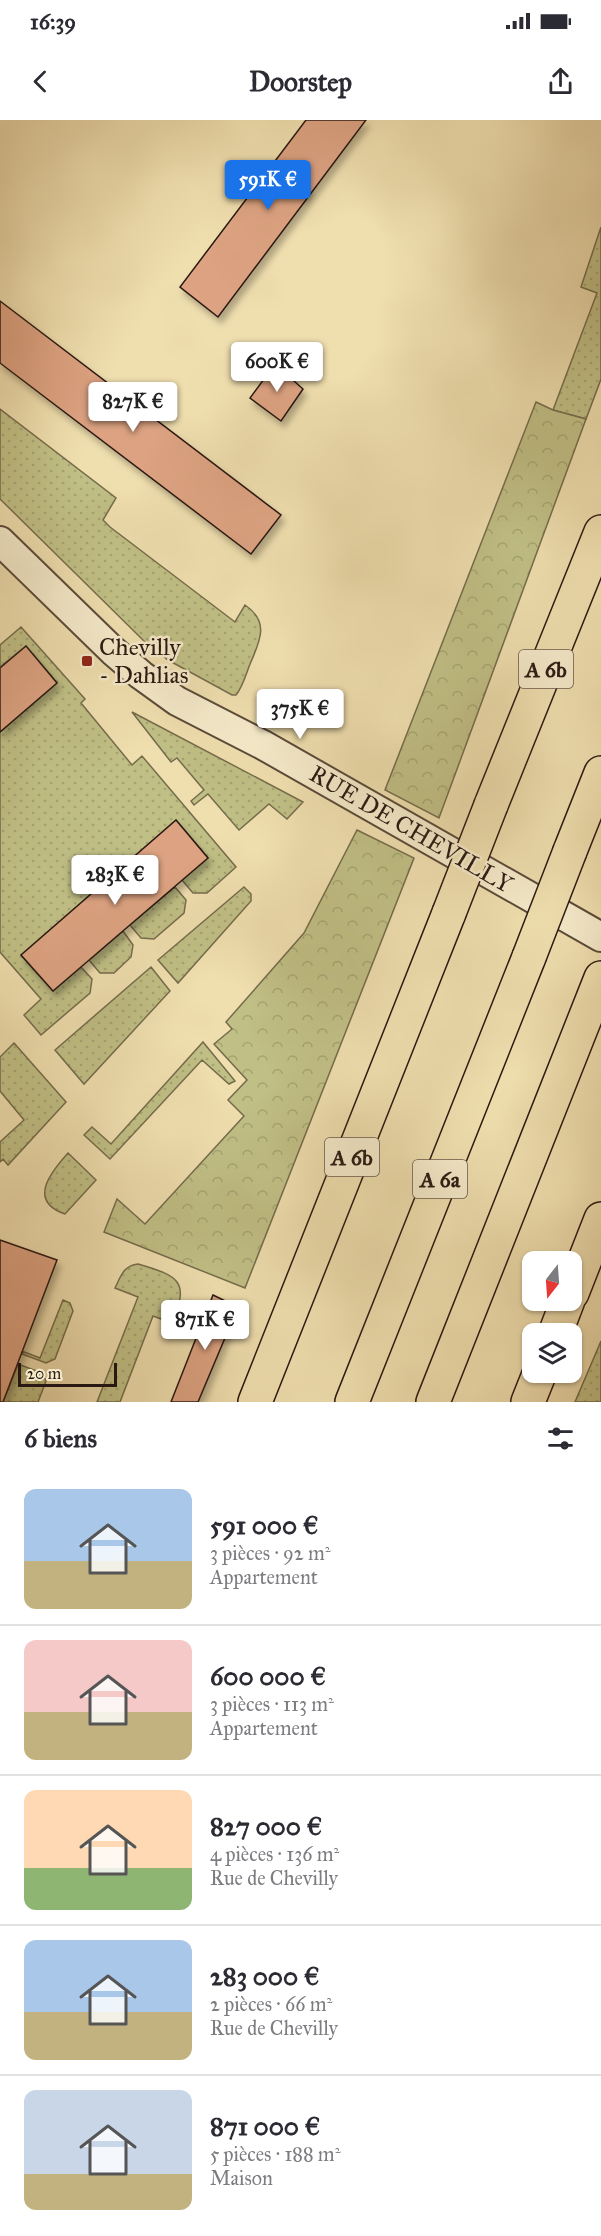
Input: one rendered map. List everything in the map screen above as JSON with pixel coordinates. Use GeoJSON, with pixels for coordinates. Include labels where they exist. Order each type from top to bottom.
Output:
{"type":"FeatureCollection","features":[{"type":"Feature","properties":{"kind":"highway","name":"A 6b"},"geometry":{"type":"LineString","coordinates":[[255,1402],[601,532]]}},
{"type":"Feature","properties":{"kind":"highway","name":"A 6a"},"geometry":{"type":"LineString","coordinates":[[352,1402],[601,773]]}},
{"type":"Feature","properties":{"kind":"highway"},"geometry":{"type":"LineString","coordinates":[[432,1402],[597,987]]}},
{"type":"Feature","properties":{"kind":"highway"},"geometry":{"type":"LineString","coordinates":[[582,1267],[601,1219]]}},
{"type":"Feature","properties":{"kind":"highway"},"geometry":{"type":"LineString","coordinates":[[528,1402],[536,1383]]}},
{"type":"Feature","properties":{"kind":"street","name":"RUE DE CHEVILLY"},"geometry":{"type":"LineString","coordinates":[[0,541],[113,651],[177,701],[273,751],[601,937]]}},
{"type":"Feature","properties":{"kind":"green space"},"geometry":{"type":"Polygon","coordinates":[[[601,227],[601,379],[586,419],[553,410],[597,293],[581,287],[601,227]]]}},
{"type":"Feature","properties":{"kind":"green space"},"geometry":{"type":"Polygon","coordinates":[[[536,402],[553,410],[586,419],[439,818],[385,790],[536,402]]]}},
{"type":"Feature","properties":{"kind":"green space"},"geometry":{"type":"Polygon","coordinates":[[[0,409],[116,498],[103,520],[110,527],[235,622],[245,605],[253,611],[258,618],[261,632],[257,647],[236,695],[232,695],[168,660],[144,641],[0,499],[0,409]]]}},
{"type":"Feature","properties":{"kind":"green space"},"geometry":{"type":"Polygon","coordinates":[[[21,627],[85,699],[81,703],[132,765],[142,756],[236,867],[207,893],[193,893],[182,880],[208,858],[176,820],[21,955],[53,991],[81,967],[92,979],[90,993],[41,1035],[24,1015],[41,999],[0,952],[0,732],[57,683],[26,646],[0,667],[0,645],[21,627]]]}},
{"type":"Feature","properties":{"kind":"green space"},"geometry":{"type":"Polygon","coordinates":[[[132,712],[303,802],[287,819],[269,804],[239,830],[208,794],[194,805],[191,801],[204,790],[177,758],[171,762],[132,712]]]}},
{"type":"Feature","properties":{"kind":"green space"},"geometry":{"type":"Polygon","coordinates":[[[357,830],[414,858],[245,1288],[104,1232],[117,1199],[145,1224],[244,1116],[228,1100],[247,1080],[214,1044],[232,1029],[226,1022],[304,933],[357,830]]]}},
{"type":"Feature","properties":{"kind":"green space"},"geometry":{"type":"Polygon","coordinates":[[[175,887],[186,900],[184,913],[154,939],[141,938],[130,925],[175,887]]]}},
{"type":"Feature","properties":{"kind":"green space"},"geometry":{"type":"Polygon","coordinates":[[[244,887],[251,894],[251,901],[178,983],[158,960],[244,887]]]}},
{"type":"Feature","properties":{"kind":"green space"},"geometry":{"type":"Polygon","coordinates":[[[123,931],[133,945],[131,957],[114,973],[100,973],[89,960],[123,931]]]}},
{"type":"Feature","properties":{"kind":"green space"},"geometry":{"type":"Polygon","coordinates":[[[151,967],[170,991],[84,1084],[55,1050],[151,967]]]}},
{"type":"Feature","properties":{"kind":"green space"},"geometry":{"type":"Polygon","coordinates":[[[203,1042],[235,1081],[229,1084],[202,1060],[110,1159],[84,1135],[92,1127],[111,1144],[203,1042]]]}},
{"type":"Feature","properties":{"kind":"green space"},"geometry":{"type":"Polygon","coordinates":[[[14,1043],[66,1102],[8,1165],[3,1159],[0,1162],[0,1142],[24,1120],[0,1091],[0,1057],[14,1043]]]}},
{"type":"Feature","properties":{"kind":"green space"},"geometry":{"type":"Polygon","coordinates":[[[68,1153],[96,1180],[65,1214],[47,1202],[45,1194],[50,1177],[68,1153]]]}},
{"type":"Feature","properties":{"kind":"green space"},"geometry":{"type":"Polygon","coordinates":[[[138,1264],[163,1272],[177,1282],[180,1298],[177,1309],[172,1323],[153,1316],[120,1402],[97,1402],[138,1297],[115,1288],[126,1269],[138,1264]]]}},
{"type":"Feature","properties":{"kind":"green space"},"geometry":{"type":"Polygon","coordinates":[[[63,1300],[70,1303],[73,1311],[55,1359],[46,1363],[22,1354],[22,1351],[40,1358],[63,1300]]]}},
{"type":"Feature","properties":{"kind":"green space"},"geometry":{"type":"Polygon","coordinates":[[[601,1341],[601,1402],[575,1402],[601,1341]]]}},
{"type":"Feature","properties":{"kind":"green space"},"geometry":{"type":"Polygon","coordinates":[[[18,1364],[42,1373],[46,1381],[38,1402],[3,1402],[18,1364]]]}},
{"type":"Feature","properties":{"kind":"building"},"geometry":{"type":"Polygon","coordinates":[[[306,120],[366,120],[218,317],[180,287],[306,120]]]}},
{"type":"Feature","properties":{"kind":"building"},"geometry":{"type":"Polygon","coordinates":[[[0,301],[281,515],[251,554],[0,363],[0,301]]]}},
{"type":"Feature","properties":{"kind":"building"},"geometry":{"type":"Polygon","coordinates":[[[275,364],[303,389],[281,421],[250,398],[275,364]]]}},
{"type":"Feature","properties":{"kind":"building"},"geometry":{"type":"Polygon","coordinates":[[[26,646],[57,683],[0,732],[0,668],[26,646]]]}},
{"type":"Feature","properties":{"kind":"building"},"geometry":{"type":"Polygon","coordinates":[[[176,820],[208,858],[53,991],[21,955],[176,820]]]}},
{"type":"Feature","properties":{"kind":"building"},"geometry":{"type":"Polygon","coordinates":[[[0,1240],[57,1260],[3,1402],[0,1402],[0,1240]]]}},
{"type":"Feature","properties":{"kind":"building"},"geometry":{"type":"Polygon","coordinates":[[[213,1295],[238,1307],[198,1402],[171,1402],[213,1295]]]}},
{"type":"Feature","properties":{"kind":"place","name":"Chevilly - Dahlias"},"geometry":{"type":"Point","coordinates":[87,661]}}]}
